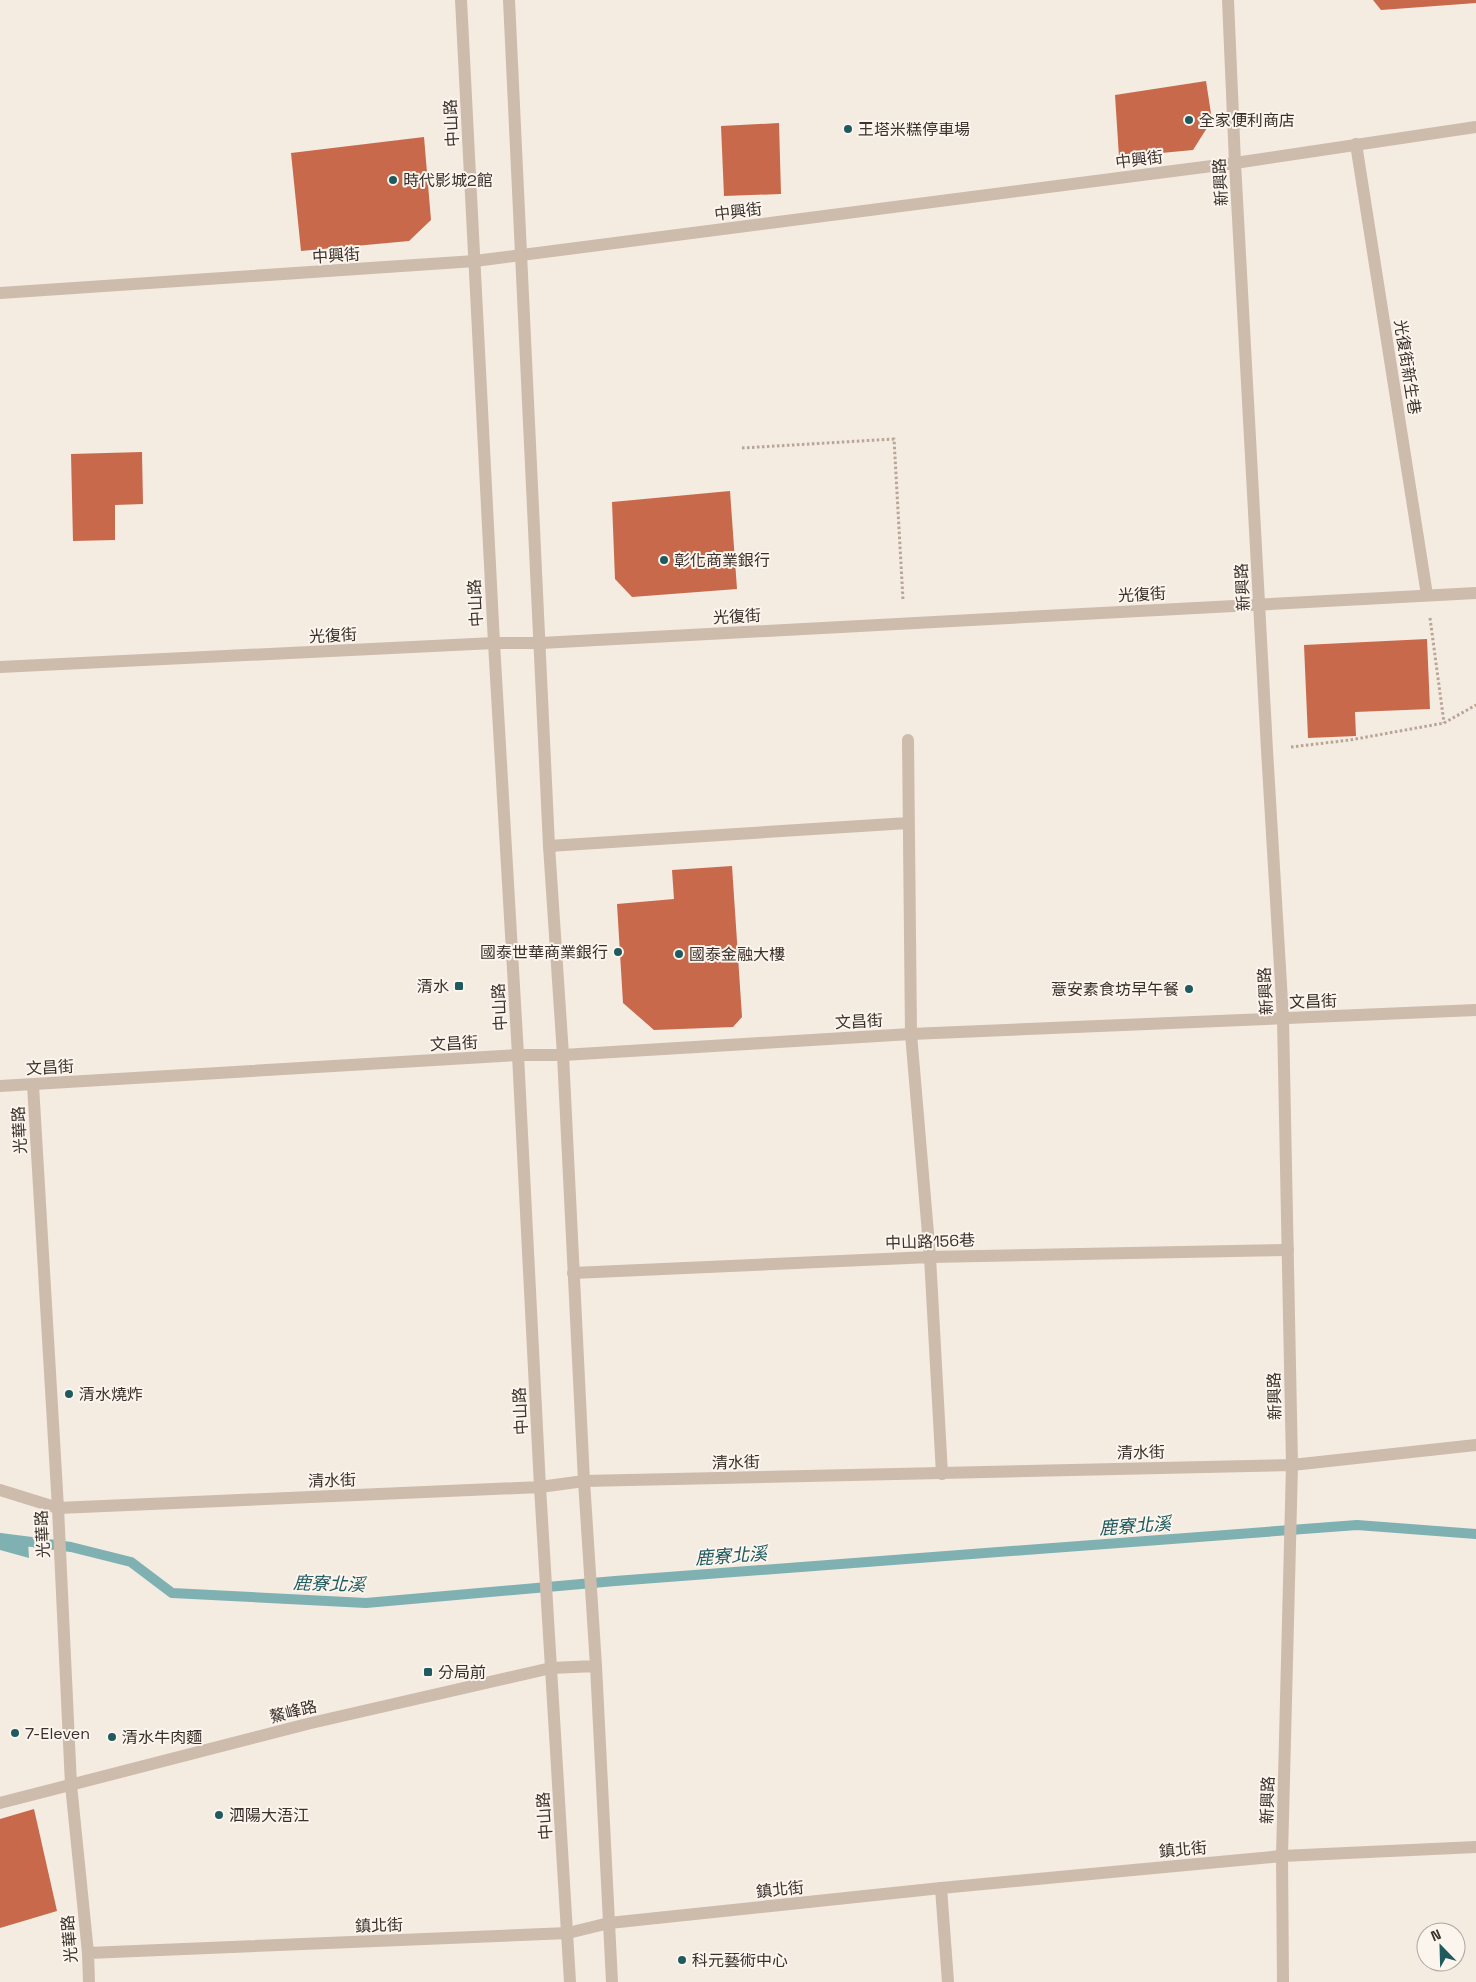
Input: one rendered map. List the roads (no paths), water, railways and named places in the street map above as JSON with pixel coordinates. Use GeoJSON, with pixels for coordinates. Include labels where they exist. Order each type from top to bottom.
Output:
{"type":"FeatureCollection","features":[{"type":"Feature","properties":{"kind":"street","name":"中山路"},"geometry":{"type":"LineString","coordinates":[[461,0],[540,1487],[570,1982]]}},
{"type":"Feature","properties":{"kind":"street"},"geometry":{"type":"LineString","coordinates":[[509,0],[549,846],[563,1055],[584,1482],[596,1666],[612,1982]]}},
{"type":"Feature","properties":{"kind":"street","name":"新興路"},"geometry":{"type":"LineString","coordinates":[[1228,0],[1235,163],[1283,1018],[1292,1465],[1282,1856],[1283,1982]]}},
{"type":"Feature","properties":{"kind":"street","name":"中興街"},"geometry":{"type":"LineString","coordinates":[[0,293],[474,261],[1235,163],[1476,127]]}},
{"type":"Feature","properties":{"kind":"street","name":"光復街新生巷"},"geometry":{"type":"LineString","coordinates":[[1356,144],[1427,595]]}},
{"type":"Feature","properties":{"kind":"street","name":"光復街"},"geometry":{"type":"LineString","coordinates":[[0,667],[494,643],[540,644],[1476,593]]}},
{"type":"Feature","properties":{"kind":"street"},"geometry":{"type":"LineString","coordinates":[[908,740],[911,1034],[930,1256],[942,1474]]}},
{"type":"Feature","properties":{"kind":"street"},"geometry":{"type":"LineString","coordinates":[[549,846],[908,823]]}},
{"type":"Feature","properties":{"kind":"street","name":"文昌街"},"geometry":{"type":"LineString","coordinates":[[0,1086],[911,1034],[1476,1010]]}},
{"type":"Feature","properties":{"kind":"street","name":"光華路"},"geometry":{"type":"LineString","coordinates":[[33,1085],[58,1508],[71,1785],[88,1953],[89,1982]]}},
{"type":"Feature","properties":{"kind":"street","name":"中山路156巷"},"geometry":{"type":"LineString","coordinates":[[573,1273],[930,1256],[1288,1250]]}},
{"type":"Feature","properties":{"kind":"street","name":"清水街"},"geometry":{"type":"LineString","coordinates":[[0,1490],[58,1508],[540,1487],[584,1482],[1292,1465],[1476,1445]]}},
{"type":"Feature","properties":{"kind":"street","name":"鰲峰路"},"geometry":{"type":"LineString","coordinates":[[0,1803],[311,1723],[551,1668],[596,1666]]}},
{"type":"Feature","properties":{"kind":"street","name":"鎮北街"},"geometry":{"type":"LineString","coordinates":[[88,1953],[568,1933],[609,1923],[941,1888],[1282,1856],[1476,1846]]}},
{"type":"Feature","properties":{"kind":"street"},"geometry":{"type":"LineString","coordinates":[[941,1888],[948,1982]]}},
{"type":"Feature","properties":{"kind":"water"},"geometry":{"type":"Polygon","coordinates":[[[0,1533],[28,1541],[29,1558],[0,1550],[0,1533]]]}},
{"type":"Feature","properties":{"kind":"waterway","name":"鹿寮北溪"},"geometry":{"type":"LineString","coordinates":[[0,1538],[71,1547],[131,1562],[172,1593],[366,1603],[615,1581],[1357,1525],[1476,1534]]}},
{"type":"Feature","properties":{"kind":"place","name":"全家便利商店"},"geometry":{"type":"Point","coordinates":[1189,120]}},
{"type":"Feature","properties":{"kind":"place","name":"王塔米糕停車場"},"geometry":{"type":"Point","coordinates":[848,129]}},
{"type":"Feature","properties":{"kind":"place","name":"時代影城2館"},"geometry":{"type":"Point","coordinates":[393,180]}},
{"type":"Feature","properties":{"kind":"place","name":"彰化商業銀行"},"geometry":{"type":"Point","coordinates":[664,560]}},
{"type":"Feature","properties":{"kind":"place","name":"國泰世華商業銀行"},"geometry":{"type":"Point","coordinates":[618,952]}},
{"type":"Feature","properties":{"kind":"place","name":"國泰金融大樓"},"geometry":{"type":"Point","coordinates":[679,954]}},
{"type":"Feature","properties":{"kind":"place","name":"清水"},"geometry":{"type":"Point","coordinates":[459,986]}},
{"type":"Feature","properties":{"kind":"place","name":"薏安素食坊早午餐"},"geometry":{"type":"Point","coordinates":[1189,989]}},
{"type":"Feature","properties":{"kind":"place","name":"清水燒炸"},"geometry":{"type":"Point","coordinates":[69,1394]}},
{"type":"Feature","properties":{"kind":"place","name":"分局前"},"geometry":{"type":"Point","coordinates":[428,1672]}},
{"type":"Feature","properties":{"kind":"place","name":"7-Eleven"},"geometry":{"type":"Point","coordinates":[15,1733]}},
{"type":"Feature","properties":{"kind":"place","name":"清水牛肉麵"},"geometry":{"type":"Point","coordinates":[112,1737]}},
{"type":"Feature","properties":{"kind":"place","name":"泗陽大浯江"},"geometry":{"type":"Point","coordinates":[219,1815]}},
{"type":"Feature","properties":{"kind":"place","name":"科元藝術中心"},"geometry":{"type":"Point","coordinates":[682,1960]}}]}
